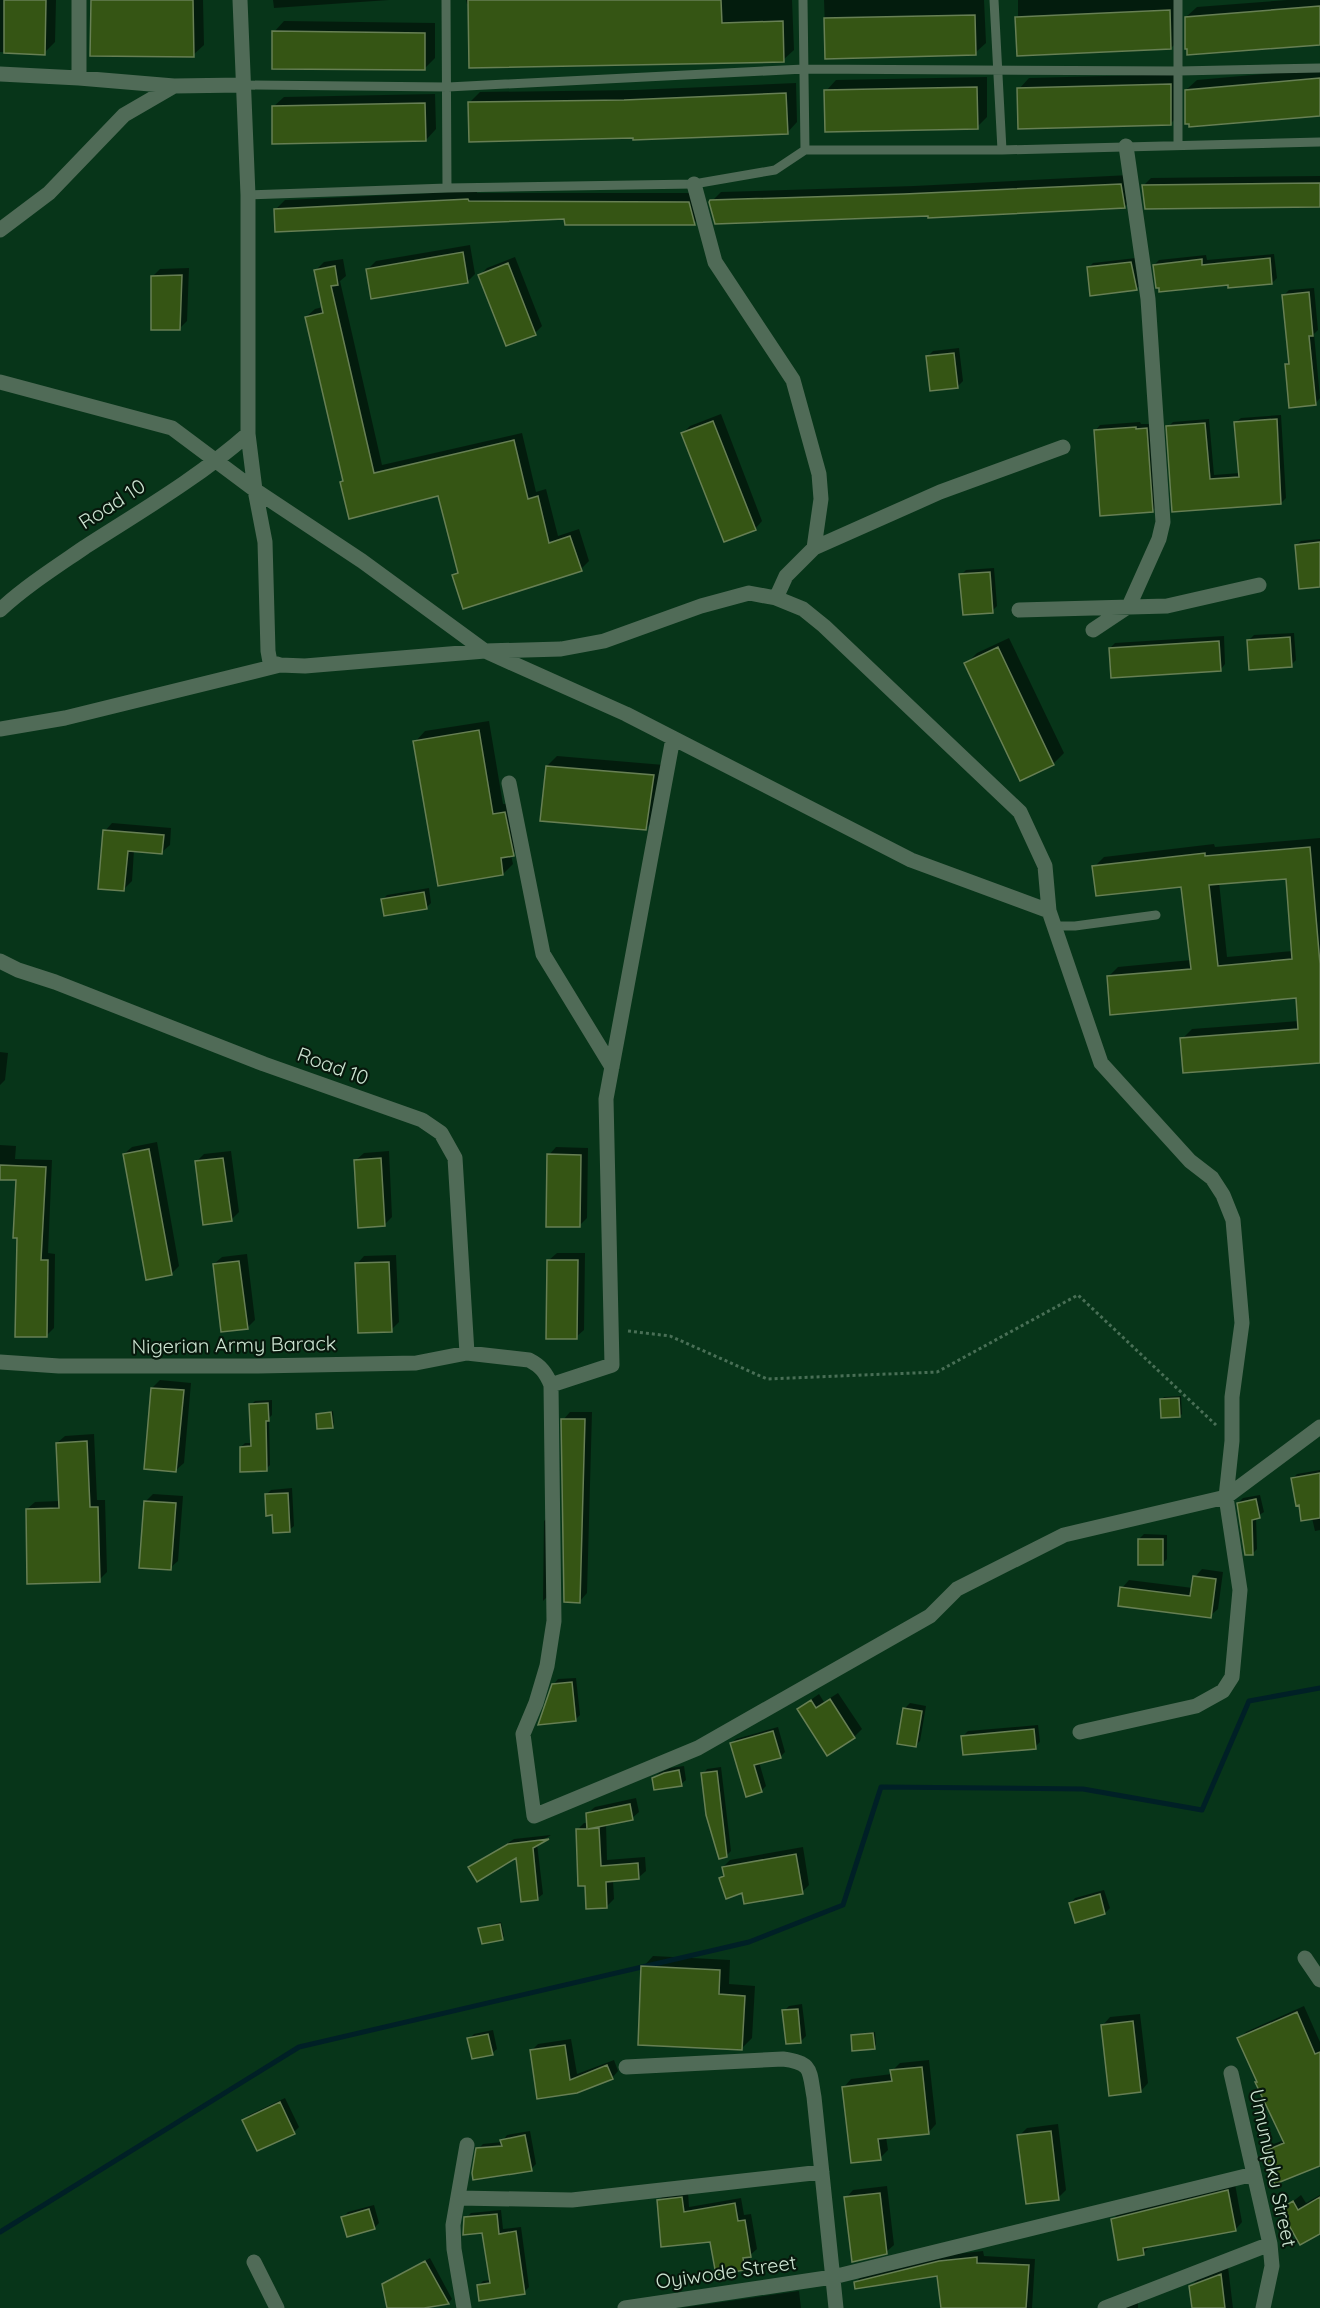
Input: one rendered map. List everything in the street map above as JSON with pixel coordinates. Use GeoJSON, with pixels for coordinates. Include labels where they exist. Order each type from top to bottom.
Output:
{"type":"FeatureCollection","features":[{"type":"Feature","properties":{"kind":"street"},"geometry":{"type":"LineString","coordinates":[[79,0],[79,78]]}},
{"type":"Feature","properties":{"kind":"street"},"geometry":{"type":"LineString","coordinates":[[240,0],[248,195],[248,434],[265,542],[270,662],[280,665],[305,666],[485,651],[561,649],[604,641],[701,606],[749,593],[776,598],[802,609],[824,626],[1020,812],[1045,866],[1051,919],[1101,1063],[1176,1146],[1212,1178],[1223,1195],[1233,1220],[1242,1323],[1232,1397],[1232,1441],[1226,1497],[1240,1590],[1232,1677],[1223,1691],[1196,1706],[1080,1732]]}},
{"type":"Feature","properties":{"kind":"street"},"geometry":{"type":"LineString","coordinates":[[0,74],[174,86],[242,86]]}},
{"type":"Feature","properties":{"kind":"street"},"geometry":{"type":"LineString","coordinates":[[0,230],[48,193],[124,115],[174,86]]}},
{"type":"Feature","properties":{"kind":"street"},"geometry":{"type":"LineString","coordinates":[[1093,630],[1129,606],[1159,539],[1163,522],[1148,299],[1126,146]]}},
{"type":"Feature","properties":{"kind":"street"},"geometry":{"type":"LineString","coordinates":[[694,184],[715,262],[793,380],[819,474],[821,500],[814,548]]}},
{"type":"Feature","properties":{"kind":"street"},"geometry":{"type":"LineString","coordinates":[[0,382],[172,428],[255,490],[362,561],[485,651],[626,714],[911,861],[1051,919]]}},
{"type":"Feature","properties":{"kind":"street","name":"Road 10"},"geometry":{"type":"LineString","coordinates":[[0,610],[49,571],[218,461],[248,434]]}},
{"type":"Feature","properties":{"kind":"street"},"geometry":{"type":"LineString","coordinates":[[776,598],[786,576],[814,548],[940,492],[1063,447]]}},
{"type":"Feature","properties":{"kind":"street"},"geometry":{"type":"LineString","coordinates":[[1020,610],[1179,604],[1259,585]]}},
{"type":"Feature","properties":{"kind":"street"},"geometry":{"type":"LineString","coordinates":[[0,729],[65,718],[280,665]]}},
{"type":"Feature","properties":{"kind":"street"},"geometry":{"type":"LineString","coordinates":[[673,738],[606,1099],[612,1365],[551,1385],[554,1621],[544,1675],[536,1703],[523,1734],[534,1816],[698,1748],[930,1616],[957,1589],[1064,1535],[1226,1497],[1320,1427]]}},
{"type":"Feature","properties":{"kind":"street"},"geometry":{"type":"LineString","coordinates":[[509,783],[543,954],[612,1067]]}},
{"type":"Feature","properties":{"kind":"street","name":"Road 10"},"geometry":{"type":"LineString","coordinates":[[0,961],[18,970],[55,982],[264,1064],[422,1120],[441,1133],[454,1158],[467,1353]]}},
{"type":"Feature","properties":{"kind":"street","name":"Nigerian Army Barack"},"geometry":{"type":"LineString","coordinates":[[0,1362],[59,1366],[416,1363],[467,1353],[530,1360],[538,1364],[545,1372],[551,1385]]}},
{"type":"Feature","properties":{"kind":"street"},"geometry":{"type":"LineString","coordinates":[[1305,1958],[1320,1980]]}},
{"type":"Feature","properties":{"kind":"street"},"geometry":{"type":"LineString","coordinates":[[626,2067],[783,2059],[800,2061],[809,2070],[814,2097],[836,2308]]}},
{"type":"Feature","properties":{"kind":"street","name":"Umunupku Street"},"geometry":{"type":"LineString","coordinates":[[1231,2073],[1272,2266],[1263,2308]]}},
{"type":"Feature","properties":{"kind":"street"},"geometry":{"type":"LineString","coordinates":[[464,2308],[453,2225],[467,2145]]}},
{"type":"Feature","properties":{"kind":"street"},"geometry":{"type":"LineString","coordinates":[[459,2198],[572,2200],[822,2172]]}},
{"type":"Feature","properties":{"kind":"street","name":"Oyiwode Street"},"geometry":{"type":"LineString","coordinates":[[625,2308],[833,2277],[1254,2174]]}},
{"type":"Feature","properties":{"kind":"street"},"geometry":{"type":"LineString","coordinates":[[1105,2308],[1269,2244]]}},
{"type":"Feature","properties":{"kind":"street"},"geometry":{"type":"LineString","coordinates":[[254,2262],[277,2308]]}},
{"type":"Feature","properties":{"kind":"lane"},"geometry":{"type":"LineString","coordinates":[[446,0],[447,188]]}},
{"type":"Feature","properties":{"kind":"lane"},"geometry":{"type":"LineString","coordinates":[[803,0],[805,150]]}},
{"type":"Feature","properties":{"kind":"lane"},"geometry":{"type":"LineString","coordinates":[[994,0],[1002,150]]}},
{"type":"Feature","properties":{"kind":"lane"},"geometry":{"type":"LineString","coordinates":[[1178,0],[1178,145]]}},
{"type":"Feature","properties":{"kind":"lane"},"geometry":{"type":"LineString","coordinates":[[242,86],[448,87],[804,69],[1179,71],[1320,68]]}},
{"type":"Feature","properties":{"kind":"lane"},"geometry":{"type":"LineString","coordinates":[[248,195],[447,188],[694,184],[775,170],[805,150],[1002,150],[1320,142]]}},
{"type":"Feature","properties":{"kind":"lane"},"geometry":{"type":"LineString","coordinates":[[1051,919],[1075,926],[1156,915]]}},
{"type":"Feature","properties":{"kind":"path"},"geometry":{"type":"LineString","coordinates":[[612,1329],[670,1336],[767,1379],[937,1372],[1078,1295],[1232,1441]]}},
{"type":"Feature","properties":{"kind":"building"},"geometry":{"type":"Polygon","coordinates":[[[4,0],[46,0],[45,55],[4,53],[4,0]]]}},
{"type":"Feature","properties":{"kind":"building"},"geometry":{"type":"Polygon","coordinates":[[[91,0],[193,0],[194,57],[90,56],[91,0]]]}},
{"type":"Feature","properties":{"kind":"building"},"geometry":{"type":"Polygon","coordinates":[[[468,0],[721,0],[722,23],[783,21],[784,62],[469,68],[468,0]]]}},
{"type":"Feature","properties":{"kind":"building"},"geometry":{"type":"Polygon","coordinates":[[[1320,6],[1320,45],[1187,55],[1185,17],[1320,6]]]}},
{"type":"Feature","properties":{"kind":"building"},"geometry":{"type":"Polygon","coordinates":[[[1170,10],[1171,49],[1017,56],[1015,17],[1170,10]]]}},
{"type":"Feature","properties":{"kind":"building"},"geometry":{"type":"Polygon","coordinates":[[[975,15],[976,55],[825,59],[824,18],[975,15]]]}},
{"type":"Feature","properties":{"kind":"building"},"geometry":{"type":"Polygon","coordinates":[[[272,31],[425,33],[425,70],[272,69],[272,31]]]}},
{"type":"Feature","properties":{"kind":"building"},"geometry":{"type":"Polygon","coordinates":[[[1320,78],[1320,116],[1189,127],[1189,124],[1185,124],[1185,90],[1320,78]]]}},
{"type":"Feature","properties":{"kind":"building"},"geometry":{"type":"Polygon","coordinates":[[[1171,84],[1171,125],[1018,129],[1017,88],[1171,84]]]}},
{"type":"Feature","properties":{"kind":"building"},"geometry":{"type":"Polygon","coordinates":[[[977,87],[978,129],[825,132],[824,90],[977,87]]]}},
{"type":"Feature","properties":{"kind":"building"},"geometry":{"type":"Polygon","coordinates":[[[786,93],[788,134],[633,140],[633,138],[469,142],[468,102],[624,100],[786,93]]]}},
{"type":"Feature","properties":{"kind":"building"},"geometry":{"type":"Polygon","coordinates":[[[425,103],[426,141],[272,144],[272,106],[425,103]]]}},
{"type":"Feature","properties":{"kind":"building"},"geometry":{"type":"Polygon","coordinates":[[[1320,183],[1320,207],[1145,209],[1142,185],[1320,183]]]}},
{"type":"Feature","properties":{"kind":"building"},"geometry":{"type":"Polygon","coordinates":[[[1121,184],[1125,208],[928,218],[928,216],[715,224],[709,202],[710,200],[1121,184]]]}},
{"type":"Feature","properties":{"kind":"building"},"geometry":{"type":"Polygon","coordinates":[[[468,199],[469,201],[689,202],[695,225],[565,225],[564,219],[275,232],[274,209],[468,199]]]}},
{"type":"Feature","properties":{"kind":"building"},"geometry":{"type":"Polygon","coordinates":[[[463,252],[468,283],[371,299],[366,269],[463,252]]]}},
{"type":"Feature","properties":{"kind":"building"},"geometry":{"type":"Polygon","coordinates":[[[1270,258],[1272,284],[1228,288],[1228,285],[1159,292],[1159,288],[1156,288],[1153,265],[1202,259],[1202,265],[1270,258]]]}},
{"type":"Feature","properties":{"kind":"building"},"geometry":{"type":"Polygon","coordinates":[[[1131,262],[1137,290],[1090,296],[1087,267],[1131,262]]]}},
{"type":"Feature","properties":{"kind":"building"},"geometry":{"type":"Polygon","coordinates":[[[508,263],[536,335],[506,346],[478,275],[508,263]]]}},
{"type":"Feature","properties":{"kind":"building"},"geometry":{"type":"Polygon","coordinates":[[[335,266],[338,285],[331,286],[374,473],[514,440],[528,499],[538,496],[549,543],[570,536],[582,571],[463,609],[452,575],[458,573],[438,496],[349,519],[340,482],[343,481],[305,317],[323,313],[314,270],[335,266]]]}},
{"type":"Feature","properties":{"kind":"building"},"geometry":{"type":"Polygon","coordinates":[[[182,275],[180,330],[151,330],[151,276],[182,275]]]}},
{"type":"Feature","properties":{"kind":"building"},"geometry":{"type":"Polygon","coordinates":[[[1309,292],[1313,336],[1309,336],[1316,405],[1289,408],[1285,364],[1289,364],[1282,295],[1309,292]]]}},
{"type":"Feature","properties":{"kind":"building"},"geometry":{"type":"Polygon","coordinates":[[[954,353],[958,388],[930,391],[926,356],[954,353]]]}},
{"type":"Feature","properties":{"kind":"building"},"geometry":{"type":"Polygon","coordinates":[[[1277,419],[1281,504],[1172,512],[1166,426],[1205,423],[1210,479],[1239,477],[1234,422],[1277,419]]]}},
{"type":"Feature","properties":{"kind":"building"},"geometry":{"type":"Polygon","coordinates":[[[713,421],[756,530],[724,542],[681,433],[713,421]]]}},
{"type":"Feature","properties":{"kind":"building"},"geometry":{"type":"Polygon","coordinates":[[[1136,427],[1136,429],[1147,428],[1153,512],[1100,516],[1094,430],[1136,427]]]}},
{"type":"Feature","properties":{"kind":"building"},"geometry":{"type":"Polygon","coordinates":[[[1320,542],[1320,587],[1299,589],[1295,545],[1320,542]]]}},
{"type":"Feature","properties":{"kind":"building"},"geometry":{"type":"Polygon","coordinates":[[[990,572],[993,613],[963,615],[959,574],[990,572]]]}},
{"type":"Feature","properties":{"kind":"building"},"geometry":{"type":"Polygon","coordinates":[[[1290,637],[1292,667],[1249,670],[1247,640],[1290,637]]]}},
{"type":"Feature","properties":{"kind":"building"},"geometry":{"type":"Polygon","coordinates":[[[1219,641],[1221,671],[1111,678],[1109,648],[1219,641]]]}},
{"type":"Feature","properties":{"kind":"building"},"geometry":{"type":"Polygon","coordinates":[[[998,647],[1054,765],[1020,781],[964,663],[998,647]]]}},
{"type":"Feature","properties":{"kind":"building"},"geometry":{"type":"Polygon","coordinates":[[[479,730],[493,814],[505,812],[514,856],[501,858],[503,875],[438,886],[413,741],[479,730]]]}},
{"type":"Feature","properties":{"kind":"building"},"geometry":{"type":"Polygon","coordinates":[[[546,766],[654,775],[646,830],[540,821],[546,766]]]}},
{"type":"Feature","properties":{"kind":"building"},"geometry":{"type":"Polygon","coordinates":[[[103,830],[164,835],[162,854],[128,851],[124,891],[98,889],[103,830]]]}},
{"type":"Feature","properties":{"kind":"building"},"geometry":{"type":"Polygon","coordinates":[[[1310,847],[1320,964],[1320,1063],[1183,1073],[1180,1038],[1298,1029],[1296,998],[1110,1015],[1107,976],[1191,969],[1181,887],[1096,896],[1092,866],[1205,853],[1205,856],[1310,847]],[[1286,879],[1209,885],[1218,966],[1292,959],[1286,879]]]}},
{"type":"Feature","properties":{"kind":"building"},"geometry":{"type":"Polygon","coordinates":[[[424,892],[427,909],[384,916],[381,899],[424,892]]]}},
{"type":"Feature","properties":{"kind":"building"},"geometry":{"type":"Polygon","coordinates":[[[149,1149],[172,1275],[146,1280],[123,1154],[149,1149]]]}},
{"type":"Feature","properties":{"kind":"building"},"geometry":{"type":"Polygon","coordinates":[[[547,1154],[581,1155],[580,1227],[546,1227],[547,1154]]]}},
{"type":"Feature","properties":{"kind":"building"},"geometry":{"type":"Polygon","coordinates":[[[223,1158],[232,1221],[203,1225],[195,1161],[223,1158]]]}},
{"type":"Feature","properties":{"kind":"building"},"geometry":{"type":"Polygon","coordinates":[[[381,1158],[385,1226],[358,1228],[354,1160],[381,1158]]]}},
{"type":"Feature","properties":{"kind":"building"},"geometry":{"type":"Polygon","coordinates":[[[0,1165],[46,1167],[41,1260],[48,1260],[47,1337],[15,1337],[17,1238],[13,1238],[16,1180],[0,1180],[0,1165]]]}},
{"type":"Feature","properties":{"kind":"building"},"geometry":{"type":"Polygon","coordinates":[[[547,1260],[578,1260],[577,1339],[546,1339],[547,1260]]]}},
{"type":"Feature","properties":{"kind":"building"},"geometry":{"type":"Polygon","coordinates":[[[239,1261],[248,1329],[221,1332],[213,1264],[239,1261]]]}},
{"type":"Feature","properties":{"kind":"building"},"geometry":{"type":"Polygon","coordinates":[[[389,1262],[392,1332],[358,1333],[355,1263],[389,1262]]]}},
{"type":"Feature","properties":{"kind":"building"},"geometry":{"type":"Polygon","coordinates":[[[151,1388],[184,1390],[176,1472],[144,1469],[151,1388]]]}},
{"type":"Feature","properties":{"kind":"building"},"geometry":{"type":"Polygon","coordinates":[[[1179,1398],[1180,1417],[1161,1418],[1160,1399],[1179,1398]]]}},
{"type":"Feature","properties":{"kind":"building"},"geometry":{"type":"Polygon","coordinates":[[[268,1403],[267,1471],[240,1472],[240,1447],[251,1446],[249,1404],[268,1403]]]}},
{"type":"Feature","properties":{"kind":"building"},"geometry":{"type":"Polygon","coordinates":[[[331,1412],[333,1428],[317,1429],[316,1414],[331,1412]]]}},
{"type":"Feature","properties":{"kind":"building"},"geometry":{"type":"Polygon","coordinates":[[[561,1419],[585,1419],[580,1603],[564,1602],[561,1419]]]}},
{"type":"Feature","properties":{"kind":"building"},"geometry":{"type":"Polygon","coordinates":[[[87,1441],[90,1507],[98,1507],[100,1582],[27,1584],[26,1509],[59,1508],[56,1443],[87,1441]]]}},
{"type":"Feature","properties":{"kind":"building"},"geometry":{"type":"Polygon","coordinates":[[[1320,1473],[1320,1518],[1301,1521],[1291,1478],[1320,1473]]]}},
{"type":"Feature","properties":{"kind":"building"},"geometry":{"type":"Polygon","coordinates":[[[288,1493],[290,1532],[273,1533],[272,1515],[266,1516],[265,1494],[288,1493]]]}},
{"type":"Feature","properties":{"kind":"building"},"geometry":{"type":"Polygon","coordinates":[[[1256,1499],[1260,1518],[1252,1520],[1253,1555],[1245,1555],[1237,1503],[1256,1499]]]}},
{"type":"Feature","properties":{"kind":"building"},"geometry":{"type":"Polygon","coordinates":[[[144,1501],[176,1503],[171,1570],[139,1568],[144,1501]]]}},
{"type":"Feature","properties":{"kind":"building"},"geometry":{"type":"Polygon","coordinates":[[[1138,1539],[1163,1539],[1163,1565],[1138,1565],[1138,1539]]]}},
{"type":"Feature","properties":{"kind":"building"},"geometry":{"type":"Polygon","coordinates":[[[1193,1576],[1216,1579],[1211,1618],[1118,1606],[1120,1587],[1190,1596],[1193,1576]]]}},
{"type":"Feature","properties":{"kind":"building"},"geometry":{"type":"Polygon","coordinates":[[[572,1682],[576,1721],[538,1725],[552,1684],[572,1682]]]}},
{"type":"Feature","properties":{"kind":"building"},"geometry":{"type":"Polygon","coordinates":[[[830,1699],[855,1738],[827,1756],[797,1709],[811,1700],[816,1708],[830,1699]]]}},
{"type":"Feature","properties":{"kind":"building"},"geometry":{"type":"Polygon","coordinates":[[[903,1708],[922,1711],[916,1747],[897,1744],[903,1708]]]}},
{"type":"Feature","properties":{"kind":"building"},"geometry":{"type":"Polygon","coordinates":[[[1034,1729],[1036,1749],[963,1755],[961,1736],[1034,1729]]]}},
{"type":"Feature","properties":{"kind":"building"},"geometry":{"type":"Polygon","coordinates":[[[773,1731],[781,1758],[754,1765],[762,1792],[746,1797],[730,1743],[773,1731]]]}},
{"type":"Feature","properties":{"kind":"building"},"geometry":{"type":"Polygon","coordinates":[[[679,1770],[682,1786],[654,1790],[652,1778],[679,1770]]]}},
{"type":"Feature","properties":{"kind":"building"},"geometry":{"type":"Polygon","coordinates":[[[717,1771],[727,1857],[719,1859],[706,1815],[701,1773],[717,1771]]]}},
{"type":"Feature","properties":{"kind":"building"},"geometry":{"type":"Polygon","coordinates":[[[630,1804],[633,1820],[588,1829],[599,1828],[601,1866],[638,1863],[639,1879],[606,1882],[607,1908],[586,1909],[585,1886],[578,1886],[576,1829],[587,1829],[586,1813],[630,1804]]]}},
{"type":"Feature","properties":{"kind":"building"},"geometry":{"type":"Polygon","coordinates":[[[549,1839],[533,1848],[538,1900],[521,1902],[516,1858],[477,1882],[468,1867],[508,1844],[549,1839]]]}},
{"type":"Feature","properties":{"kind":"building"},"geometry":{"type":"Polygon","coordinates":[[[796,1854],[803,1894],[744,1904],[742,1893],[726,1899],[719,1878],[724,1876],[722,1867],[796,1854]]]}},
{"type":"Feature","properties":{"kind":"building"},"geometry":{"type":"Polygon","coordinates":[[[1100,1894],[1105,1914],[1075,1923],[1069,1903],[1100,1894]]]}},
{"type":"Feature","properties":{"kind":"building"},"geometry":{"type":"Polygon","coordinates":[[[500,1924],[503,1940],[482,1944],[478,1928],[500,1924]]]}},
{"type":"Feature","properties":{"kind":"building"},"geometry":{"type":"Polygon","coordinates":[[[641,1966],[720,1970],[719,1994],[745,1996],[742,2050],[638,2045],[641,1966]]]}},
{"type":"Feature","properties":{"kind":"building"},"geometry":{"type":"Polygon","coordinates":[[[798,2009],[801,2043],[786,2044],[782,2010],[798,2009]]]}},
{"type":"Feature","properties":{"kind":"building"},"geometry":{"type":"Polygon","coordinates":[[[1297,2012],[1315,2054],[1320,2052],[1320,2166],[1275,2184],[1262,2152],[1284,2143],[1237,2038],[1297,2012]]]}},
{"type":"Feature","properties":{"kind":"building"},"geometry":{"type":"Polygon","coordinates":[[[1133,2021],[1141,2092],[1109,2096],[1101,2025],[1133,2021]]]}},
{"type":"Feature","properties":{"kind":"building"},"geometry":{"type":"Polygon","coordinates":[[[873,2033],[875,2049],[852,2051],[851,2035],[873,2033]]]}},
{"type":"Feature","properties":{"kind":"building"},"geometry":{"type":"Polygon","coordinates":[[[488,2034],[493,2055],[472,2059],[467,2038],[488,2034]]]}},
{"type":"Feature","properties":{"kind":"building"},"geometry":{"type":"Polygon","coordinates":[[[565,2045],[570,2080],[607,2065],[613,2079],[577,2093],[537,2099],[530,2050],[565,2045]]]}},
{"type":"Feature","properties":{"kind":"building"},"geometry":{"type":"Polygon","coordinates":[[[922,2067],[929,2134],[878,2139],[881,2160],[851,2163],[842,2087],[892,2081],[890,2070],[922,2067]]]}},
{"type":"Feature","properties":{"kind":"building"},"geometry":{"type":"Polygon","coordinates":[[[280,2102],[295,2134],[257,2151],[242,2120],[280,2102]]]}},
{"type":"Feature","properties":{"kind":"building"},"geometry":{"type":"Polygon","coordinates":[[[1051,2131],[1059,2200],[1026,2204],[1017,2135],[1051,2131]]]}},
{"type":"Feature","properties":{"kind":"building"},"geometry":{"type":"Polygon","coordinates":[[[525,2135],[532,2171],[473,2180],[476,2148],[502,2146],[500,2140],[525,2135]]]}},
{"type":"Feature","properties":{"kind":"building"},"geometry":{"type":"Polygon","coordinates":[[[1228,2190],[1236,2231],[1143,2248],[1144,2255],[1118,2260],[1111,2219],[1228,2190]]]}},
{"type":"Feature","properties":{"kind":"building"},"geometry":{"type":"Polygon","coordinates":[[[880,2193],[887,2254],[852,2262],[844,2197],[880,2193]]]}},
{"type":"Feature","properties":{"kind":"building"},"geometry":{"type":"Polygon","coordinates":[[[682,2197],[684,2212],[735,2203],[738,2221],[745,2220],[751,2257],[743,2258],[745,2270],[716,2275],[710,2242],[661,2247],[657,2200],[682,2197]]]}},
{"type":"Feature","properties":{"kind":"building"},"geometry":{"type":"Polygon","coordinates":[[[1320,2197],[1320,2234],[1300,2245],[1280,2209],[1293,2201],[1298,2210],[1320,2197]]]}},
{"type":"Feature","properties":{"kind":"building"},"geometry":{"type":"Polygon","coordinates":[[[369,2209],[375,2229],[347,2237],[341,2217],[369,2209]]]}},
{"type":"Feature","properties":{"kind":"building"},"geometry":{"type":"Polygon","coordinates":[[[497,2214],[499,2234],[516,2231],[525,2294],[479,2301],[477,2285],[490,2283],[482,2233],[463,2235],[464,2217],[497,2214]]]}},
{"type":"Feature","properties":{"kind":"building"},"geometry":{"type":"Polygon","coordinates":[[[977,2257],[977,2263],[1029,2265],[1026,2308],[941,2308],[937,2276],[855,2289],[854,2282],[939,2261],[977,2257]]]}},
{"type":"Feature","properties":{"kind":"building"},"geometry":{"type":"Polygon","coordinates":[[[425,2261],[449,2304],[424,2308],[387,2308],[382,2284],[425,2261]]]}},
{"type":"Feature","properties":{"kind":"building"},"geometry":{"type":"Polygon","coordinates":[[[1221,2274],[1225,2308],[1192,2308],[1189,2286],[1221,2274]]]}},
{"type":"Feature","properties":{"kind":"waterway"},"geometry":{"type":"LineString","coordinates":[[0,2232],[299,2047],[749,1942],[843,1905],[881,1787],[1083,1789],[1202,1810],[1249,1701],[1320,1688]]}}]}
